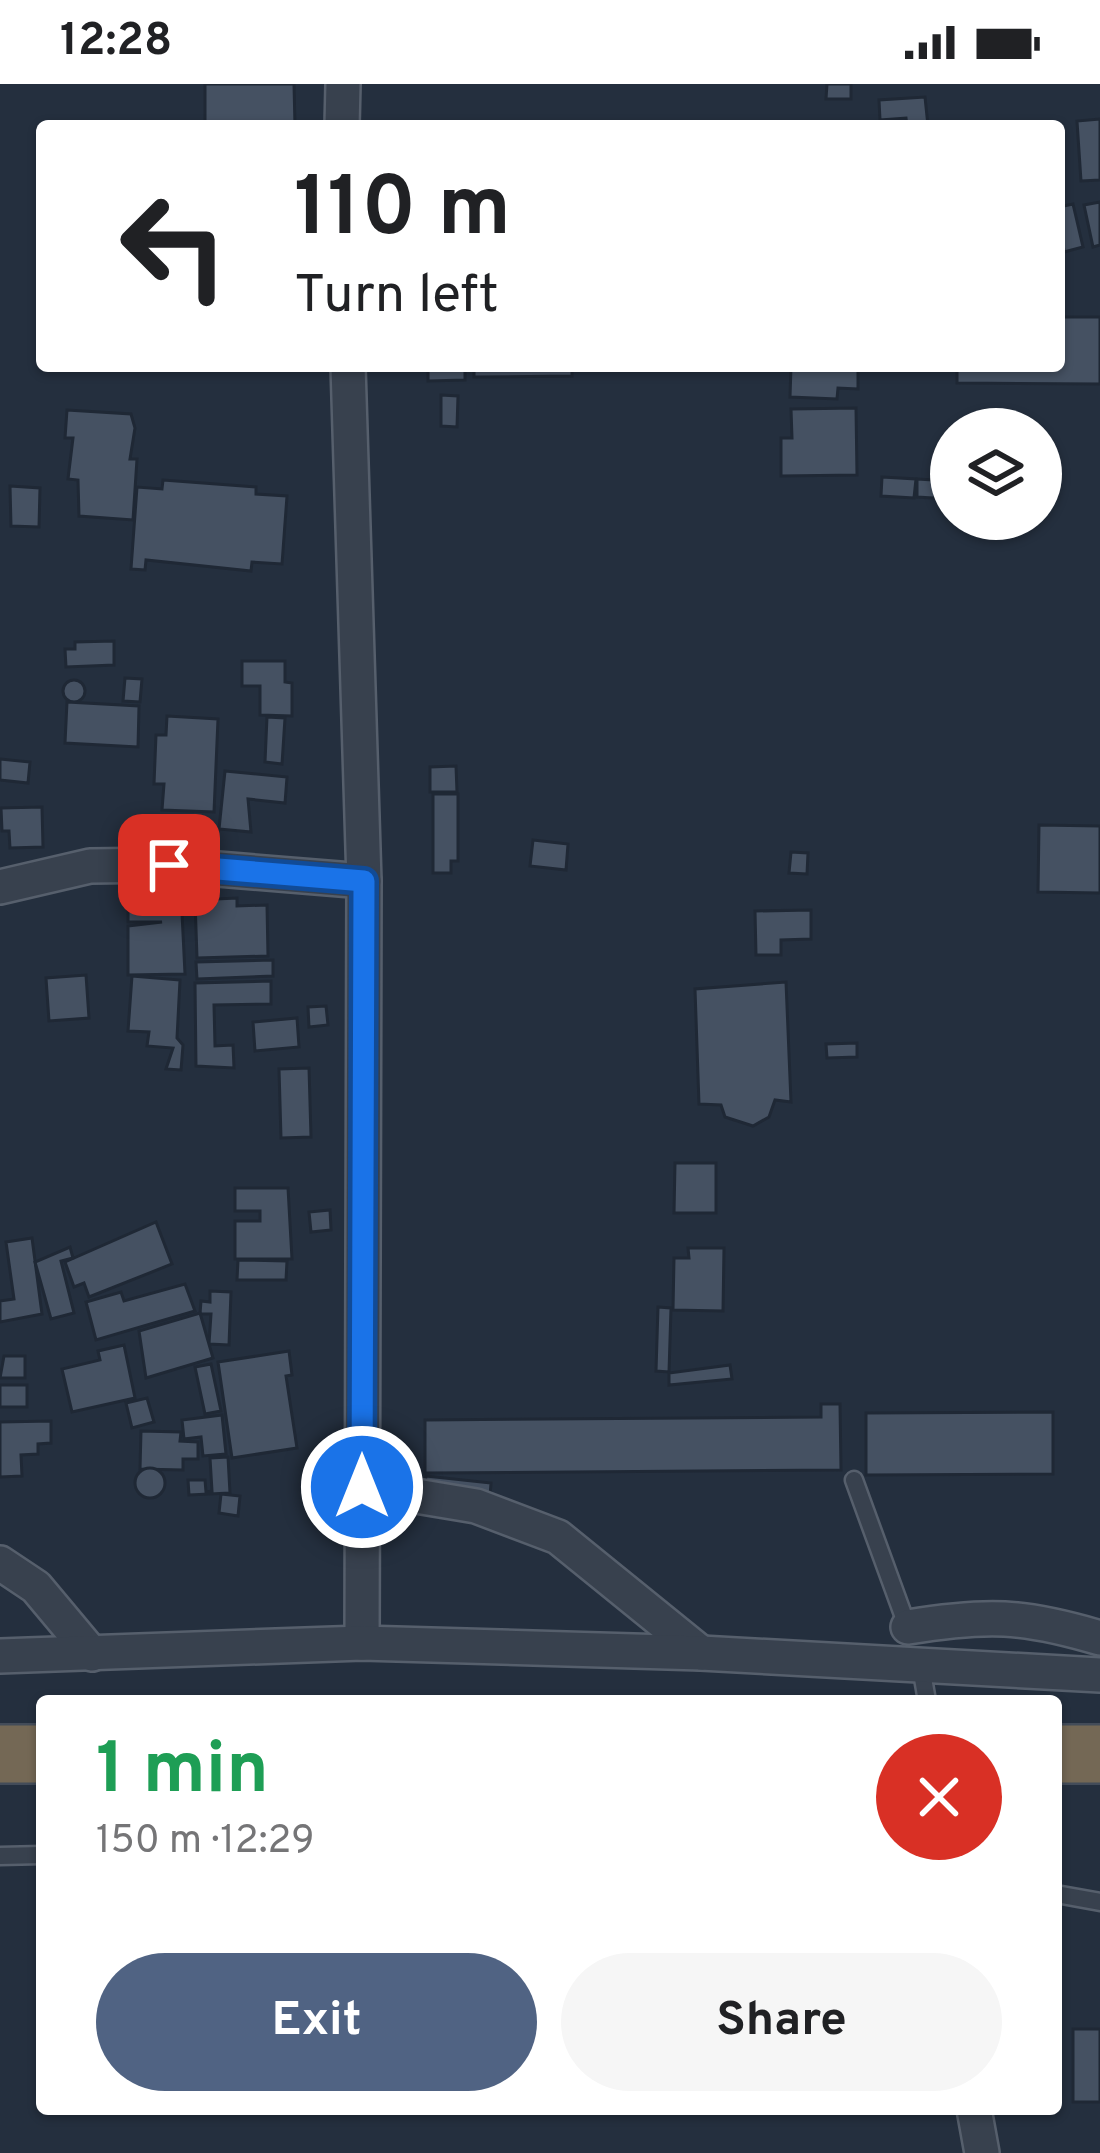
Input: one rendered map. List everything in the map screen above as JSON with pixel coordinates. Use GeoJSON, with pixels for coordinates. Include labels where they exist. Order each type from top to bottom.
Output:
{"type":"FeatureCollection","features":[{"type":"Feature","properties":{"kind":"highway"},"geometry":{"type":"LineString","coordinates":[[0,1754],[36,1754]]}},
{"type":"Feature","properties":{"kind":"highway"},"geometry":{"type":"LineString","coordinates":[[1062,1754],[1100,1754]]}},
{"type":"Feature","properties":{"kind":"street"},"geometry":{"type":"LineString","coordinates":[[342,120],[343,84]]}},
{"type":"Feature","properties":{"kind":"street"},"geometry":{"type":"LineString","coordinates":[[348,372],[364,881],[362,1642]]}},
{"type":"Feature","properties":{"kind":"street"},"geometry":{"type":"LineString","coordinates":[[0,886],[110,866],[364,881]]}},
{"type":"Feature","properties":{"kind":"street"},"geometry":{"type":"LineString","coordinates":[[362,1487],[476,1506],[558,1537],[701,1653]]}},
{"type":"Feature","properties":{"kind":"street"},"geometry":{"type":"LineString","coordinates":[[0,1563],[36,1587],[92,1654]]}},
{"type":"Feature","properties":{"kind":"street"},"geometry":{"type":"LineString","coordinates":[[908,1627],[968,1617],[1036,1618],[1100,1638]]}},
{"type":"Feature","properties":{"kind":"street"},"geometry":{"type":"LineString","coordinates":[[0,1656],[362,1642],[701,1653],[1100,1675]]}},
{"type":"Feature","properties":{"kind":"street"},"geometry":{"type":"LineString","coordinates":[[975,2115],[982,2153]]}},
{"type":"Feature","properties":{"kind":"lane"},"geometry":{"type":"LineString","coordinates":[[854,1480],[921,1664],[926,1695]]}},
{"type":"Feature","properties":{"kind":"lane"},"geometry":{"type":"LineString","coordinates":[[0,1856],[36,1855]]}},
{"type":"Feature","properties":{"kind":"lane"},"geometry":{"type":"LineString","coordinates":[[1062,1895],[1100,1902]]}},
{"type":"Feature","properties":{"kind":"building"},"geometry":{"type":"Polygon","coordinates":[[[205,84],[294,84],[295,120],[205,120],[205,84]]]}},
{"type":"Feature","properties":{"kind":"building"},"geometry":{"type":"Polygon","coordinates":[[[827,84],[851,84],[851,99],[826,99],[827,84]]]}},
{"type":"Feature","properties":{"kind":"building"},"geometry":{"type":"Polygon","coordinates":[[[925,97],[927,120],[880,120],[879,100],[925,97]]]}},
{"type":"Feature","properties":{"kind":"building"},"geometry":{"type":"Polygon","coordinates":[[[1100,119],[1100,180],[1081,181],[1077,121],[1100,119]]]}},
{"type":"Feature","properties":{"kind":"building"},"geometry":{"type":"Polygon","coordinates":[[[1100,202],[1100,245],[1093,247],[1084,205],[1100,202]]]}},
{"type":"Feature","properties":{"kind":"building"},"geometry":{"type":"Polygon","coordinates":[[[1073,204],[1083,247],[1065,252],[1065,206],[1073,204]]]}},
{"type":"Feature","properties":{"kind":"building"},"geometry":{"type":"Polygon","coordinates":[[[1065,317],[1100,317],[1100,384],[957,383],[957,372],[1065,372],[1065,317]]]}},
{"type":"Feature","properties":{"kind":"building"},"geometry":{"type":"Polygon","coordinates":[[[428,372],[465,372],[465,380],[428,381],[428,372]]]}},
{"type":"Feature","properties":{"kind":"building"},"geometry":{"type":"Polygon","coordinates":[[[474,372],[572,372],[572,376],[474,377],[474,372]]]}},
{"type":"Feature","properties":{"kind":"building"},"geometry":{"type":"Polygon","coordinates":[[[791,372],[858,372],[858,389],[838,388],[837,399],[790,397],[791,372]]]}},
{"type":"Feature","properties":{"kind":"building"},"geometry":{"type":"Polygon","coordinates":[[[441,395],[458,396],[457,427],[441,426],[441,395]]]}},
{"type":"Feature","properties":{"kind":"building"},"geometry":{"type":"Polygon","coordinates":[[[856,408],[857,475],[781,476],[781,438],[792,438],[791,409],[856,408]]]}},
{"type":"Feature","properties":{"kind":"building"},"geometry":{"type":"Polygon","coordinates":[[[67,410],[131,414],[135,428],[130,459],[137,459],[133,520],[79,516],[78,480],[68,479],[73,438],[65,438],[67,410]]]}},
{"type":"Feature","properties":{"kind":"building"},"geometry":{"type":"Polygon","coordinates":[[[882,477],[916,479],[914,498],[881,496],[882,477]]]}},
{"type":"Feature","properties":{"kind":"building"},"geometry":{"type":"Polygon","coordinates":[[[917,479],[930,480],[930,498],[917,497],[917,479]]]}},
{"type":"Feature","properties":{"kind":"building"},"geometry":{"type":"Polygon","coordinates":[[[163,480],[256,487],[256,494],[287,496],[282,564],[252,562],[251,571],[146,560],[145,570],[131,569],[137,487],[162,489],[163,480]]]}},
{"type":"Feature","properties":{"kind":"building"},"geometry":{"type":"Polygon","coordinates":[[[10,486],[40,488],[39,527],[11,526],[10,486]]]}},
{"type":"Feature","properties":{"kind":"building"},"geometry":{"type":"Polygon","coordinates":[[[114,641],[114,665],[66,667],[65,649],[75,649],[75,642],[114,641]]]}},
{"type":"Feature","properties":{"kind":"building"},"geometry":{"type":"Polygon","coordinates":[[[242,661],[285,661],[285,682],[292,683],[292,716],[260,715],[260,686],[242,686],[242,661]]]}},
{"type":"Feature","properties":{"kind":"building"},"geometry":{"type":"Polygon","coordinates":[[[125,678],[142,679],[140,702],[123,701],[125,678]]]}},
{"type":"Feature","properties":{"kind":"building"},"geometry":{"type":"Polygon","coordinates":[[[74,680],[85,691],[74,702],[63,691],[74,680]]]}},
{"type":"Feature","properties":{"kind":"building"},"geometry":{"type":"Polygon","coordinates":[[[67,702],[139,706],[138,747],[65,743],[67,702]]]}},
{"type":"Feature","properties":{"kind":"building"},"geometry":{"type":"Polygon","coordinates":[[[167,716],[218,719],[214,812],[162,810],[164,784],[154,784],[156,735],[166,735],[167,716]]]}},
{"type":"Feature","properties":{"kind":"building"},"geometry":{"type":"Polygon","coordinates":[[[267,717],[285,718],[282,764],[265,762],[267,717]]]}},
{"type":"Feature","properties":{"kind":"building"},"geometry":{"type":"Polygon","coordinates":[[[0,759],[30,762],[28,783],[0,780],[0,759]]]}},
{"type":"Feature","properties":{"kind":"building"},"geometry":{"type":"Polygon","coordinates":[[[456,766],[457,792],[430,792],[430,767],[456,766]]]}},
{"type":"Feature","properties":{"kind":"building"},"geometry":{"type":"Polygon","coordinates":[[[225,771],[287,777],[285,803],[248,799],[251,832],[219,829],[225,771]]]}},
{"type":"Feature","properties":{"kind":"building"},"geometry":{"type":"Polygon","coordinates":[[[433,794],[458,794],[458,861],[451,861],[451,873],[433,873],[433,794]]]}},
{"type":"Feature","properties":{"kind":"building"},"geometry":{"type":"Polygon","coordinates":[[[42,807],[43,847],[10,848],[9,831],[2,831],[1,808],[42,807]]]}},
{"type":"Feature","properties":{"kind":"building"},"geometry":{"type":"Polygon","coordinates":[[[161,823],[215,827],[214,844],[160,841],[161,823]]]}},
{"type":"Feature","properties":{"kind":"building"},"geometry":{"type":"Polygon","coordinates":[[[1039,825],[1100,826],[1100,893],[1038,892],[1039,825]]]}},
{"type":"Feature","properties":{"kind":"building"},"geometry":{"type":"Polygon","coordinates":[[[533,840],[568,844],[566,870],[530,866],[533,840]]]}},
{"type":"Feature","properties":{"kind":"building"},"geometry":{"type":"Polygon","coordinates":[[[791,852],[808,853],[807,874],[789,873],[791,852]]]}},
{"type":"Feature","properties":{"kind":"building"},"geometry":{"type":"Polygon","coordinates":[[[181,893],[185,974],[128,975],[128,926],[162,922],[128,922],[128,894],[181,893]]]}},
{"type":"Feature","properties":{"kind":"building"},"geometry":{"type":"Polygon","coordinates":[[[237,898],[237,906],[267,905],[268,956],[197,958],[195,900],[237,898]]]}},
{"type":"Feature","properties":{"kind":"building"},"geometry":{"type":"Polygon","coordinates":[[[811,910],[811,939],[781,940],[781,955],[756,955],[755,911],[811,910]]]}},
{"type":"Feature","properties":{"kind":"building"},"geometry":{"type":"Polygon","coordinates":[[[273,960],[273,976],[197,979],[196,962],[273,960]]]}},
{"type":"Feature","properties":{"kind":"building"},"geometry":{"type":"Polygon","coordinates":[[[86,975],[89,1018],[49,1021],[46,978],[86,975]]]}},
{"type":"Feature","properties":{"kind":"building"},"geometry":{"type":"Polygon","coordinates":[[[132,976],[180,980],[177,1038],[183,1045],[181,1070],[166,1069],[173,1048],[147,1046],[149,1032],[128,1031],[132,976]]]}},
{"type":"Feature","properties":{"kind":"building"},"geometry":{"type":"Polygon","coordinates":[[[271,981],[271,1004],[214,1005],[215,1046],[233,1045],[234,1068],[196,1066],[195,983],[271,981]]]}},
{"type":"Feature","properties":{"kind":"building"},"geometry":{"type":"Polygon","coordinates":[[[786,982],[791,1102],[775,1100],[769,1117],[753,1126],[725,1117],[721,1105],[699,1104],[695,989],[786,982]]]}},
{"type":"Feature","properties":{"kind":"building"},"geometry":{"type":"Polygon","coordinates":[[[326,1006],[328,1025],[309,1027],[308,1007],[326,1006]]]}},
{"type":"Feature","properties":{"kind":"building"},"geometry":{"type":"Polygon","coordinates":[[[297,1018],[299,1047],[255,1051],[253,1022],[297,1018]]]}},
{"type":"Feature","properties":{"kind":"building"},"geometry":{"type":"Polygon","coordinates":[[[857,1043],[857,1057],[827,1058],[826,1044],[857,1043]]]}},
{"type":"Feature","properties":{"kind":"building"},"geometry":{"type":"Polygon","coordinates":[[[309,1068],[311,1137],[281,1138],[279,1069],[309,1068]]]}},
{"type":"Feature","properties":{"kind":"building"},"geometry":{"type":"Polygon","coordinates":[[[675,1163],[716,1163],[716,1213],[674,1213],[675,1163]]]}},
{"type":"Feature","properties":{"kind":"building"},"geometry":{"type":"Polygon","coordinates":[[[235,1188],[288,1188],[292,1259],[235,1259],[235,1221],[260,1221],[260,1211],[235,1211],[235,1188]]]}},
{"type":"Feature","properties":{"kind":"building"},"geometry":{"type":"Polygon","coordinates":[[[330,1210],[331,1230],[311,1232],[309,1212],[330,1210]]]}},
{"type":"Feature","properties":{"kind":"building"},"geometry":{"type":"Polygon","coordinates":[[[156,1222],[172,1264],[89,1297],[84,1283],[74,1287],[65,1262],[156,1222]]]}},
{"type":"Feature","properties":{"kind":"building"},"geometry":{"type":"Polygon","coordinates":[[[32,1238],[42,1314],[0,1322],[0,1301],[14,1299],[6,1242],[32,1238]]]}},
{"type":"Feature","properties":{"kind":"building"},"geometry":{"type":"Polygon","coordinates":[[[70,1247],[73,1258],[61,1261],[74,1313],[51,1319],[35,1262],[70,1247]]]}},
{"type":"Feature","properties":{"kind":"building"},"geometry":{"type":"Polygon","coordinates":[[[688,1248],[724,1248],[723,1311],[673,1310],[674,1258],[689,1258],[688,1248]]]}},
{"type":"Feature","properties":{"kind":"building"},"geometry":{"type":"Polygon","coordinates":[[[238,1260],[287,1261],[286,1280],[237,1280],[238,1260]]]}},
{"type":"Feature","properties":{"kind":"building"},"geometry":{"type":"Polygon","coordinates":[[[185,1284],[195,1311],[96,1340],[86,1302],[121,1292],[124,1301],[185,1284]]]}},
{"type":"Feature","properties":{"kind":"building"},"geometry":{"type":"Polygon","coordinates":[[[210,1291],[231,1292],[229,1345],[209,1344],[211,1314],[200,1314],[201,1301],[210,1302],[210,1291]]]}},
{"type":"Feature","properties":{"kind":"building"},"geometry":{"type":"Polygon","coordinates":[[[658,1307],[671,1308],[669,1372],[656,1371],[658,1307]]]}},
{"type":"Feature","properties":{"kind":"building"},"geometry":{"type":"Polygon","coordinates":[[[200,1313],[213,1358],[146,1378],[139,1331],[200,1313]]]}},
{"type":"Feature","properties":{"kind":"building"},"geometry":{"type":"Polygon","coordinates":[[[124,1345],[135,1398],[72,1412],[62,1369],[100,1360],[98,1351],[124,1345]]]}},
{"type":"Feature","properties":{"kind":"building"},"geometry":{"type":"Polygon","coordinates":[[[289,1351],[292,1375],[286,1376],[297,1448],[232,1458],[218,1362],[289,1351]]]}},
{"type":"Feature","properties":{"kind":"building"},"geometry":{"type":"Polygon","coordinates":[[[4,1356],[25,1356],[25,1378],[0,1378],[4,1356]]]}},
{"type":"Feature","properties":{"kind":"building"},"geometry":{"type":"Polygon","coordinates":[[[211,1364],[221,1411],[205,1414],[195,1367],[211,1364]]]}},
{"type":"Feature","properties":{"kind":"building"},"geometry":{"type":"Polygon","coordinates":[[[730,1365],[732,1379],[669,1385],[669,1373],[730,1365]]]}},
{"type":"Feature","properties":{"kind":"building"},"geometry":{"type":"Polygon","coordinates":[[[0,1385],[27,1385],[27,1407],[0,1407],[0,1385]]]}},
{"type":"Feature","properties":{"kind":"building"},"geometry":{"type":"Polygon","coordinates":[[[147,1398],[154,1422],[132,1428],[126,1403],[147,1398]]]}},
{"type":"Feature","properties":{"kind":"building"},"geometry":{"type":"Polygon","coordinates":[[[821,1404],[840,1404],[841,1470],[425,1473],[425,1420],[821,1417],[821,1404]]]}},
{"type":"Feature","properties":{"kind":"building"},"geometry":{"type":"Polygon","coordinates":[[[1053,1412],[1053,1474],[866,1475],[866,1413],[1053,1412]]]}},
{"type":"Feature","properties":{"kind":"building"},"geometry":{"type":"Polygon","coordinates":[[[222,1415],[226,1454],[203,1456],[201,1437],[184,1439],[182,1420],[222,1415]]]}},
{"type":"Feature","properties":{"kind":"building"},"geometry":{"type":"Polygon","coordinates":[[[51,1421],[51,1443],[38,1444],[38,1454],[21,1455],[22,1476],[0,1477],[0,1422],[51,1421]]]}},
{"type":"Feature","properties":{"kind":"building"},"geometry":{"type":"Polygon","coordinates":[[[141,1431],[181,1432],[180,1441],[198,1442],[198,1459],[183,1459],[183,1470],[140,1469],[141,1431]]]}},
{"type":"Feature","properties":{"kind":"building"},"geometry":{"type":"Polygon","coordinates":[[[322,1456],[338,1458],[335,1497],[318,1495],[322,1456]]]}},
{"type":"Feature","properties":{"kind":"building"},"geometry":{"type":"Polygon","coordinates":[[[228,1457],[230,1493],[189,1495],[188,1480],[205,1480],[206,1492],[212,1491],[210,1458],[228,1457]]]}},
{"type":"Feature","properties":{"kind":"building"},"geometry":{"type":"Polygon","coordinates":[[[150,1468],[165,1483],[150,1498],[135,1483],[150,1468]]]}},
{"type":"Feature","properties":{"kind":"building"},"geometry":{"type":"Polygon","coordinates":[[[426,1476],[491,1483],[490,1496],[424,1489],[426,1476]]]}},
{"type":"Feature","properties":{"kind":"building"},"geometry":{"type":"Polygon","coordinates":[[[221,1494],[240,1496],[238,1516],[219,1513],[221,1494]]]}},
{"type":"Feature","properties":{"kind":"building"},"geometry":{"type":"Polygon","coordinates":[[[1073,2029],[1100,2029],[1100,2102],[1073,2102],[1073,2029]]]}},
{"type":"Feature","properties":{"kind":"route"},"geometry":{"type":"LineString","coordinates":[[169,865],[364,881],[362,1487]]}}]}
